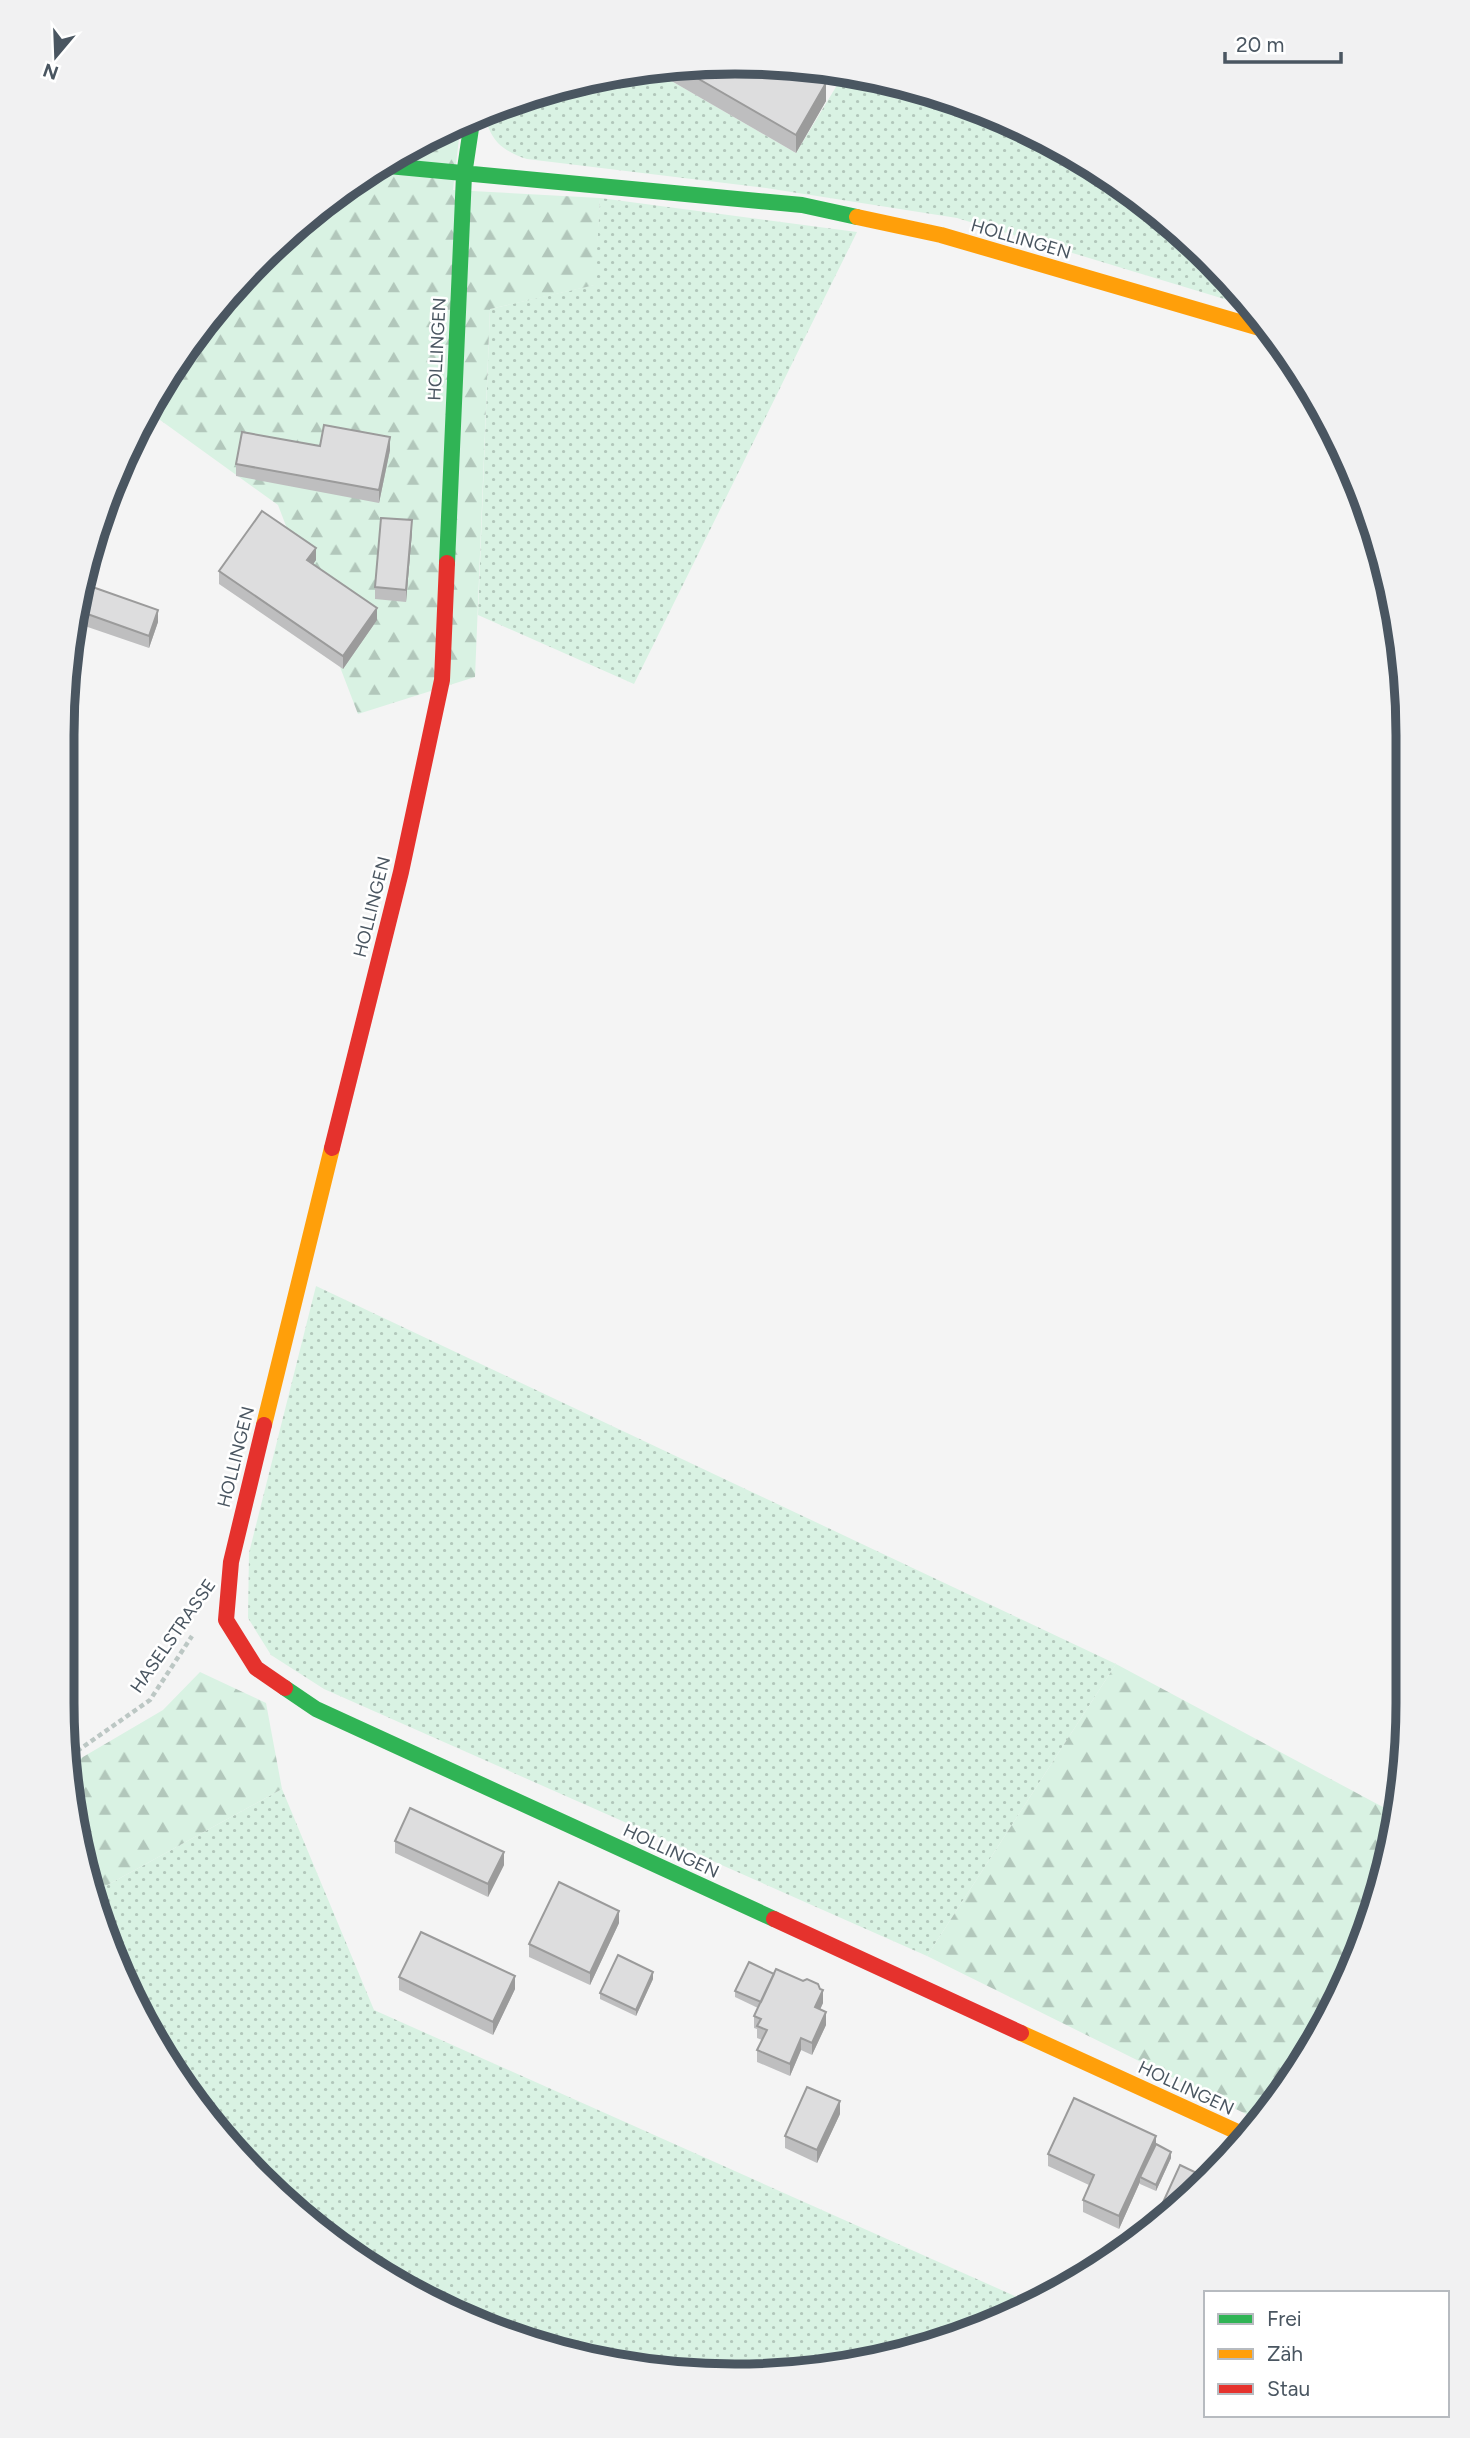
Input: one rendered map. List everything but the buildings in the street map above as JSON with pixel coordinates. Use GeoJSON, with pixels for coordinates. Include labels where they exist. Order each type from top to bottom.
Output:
{"type":"FeatureCollection","features":[{"type":"Feature","properties":{"kind":"street","name":"HOLLINGEN"},"geometry":{"type":"LineString","coordinates":[[471,129],[464,175],[442,680],[401,872],[346,1085],[231,1562],[226,1620],[256,1668],[316,1709],[1238,2132]]}},
{"type":"Feature","properties":{"kind":"street","name":"HOLLINGEN"},"geometry":{"type":"LineString","coordinates":[[395,168],[802,205],[941,235],[1256,327]]}},
{"type":"Feature","properties":{"kind":"path","name":"HASELSTRASSE"},"geometry":{"type":"LineString","coordinates":[[76,1752],[150,1700],[193,1635]]}},
{"type":"Feature","properties":{"kind":"green space"},"geometry":{"type":"Polygon","coordinates":[[[669,77],[796,153],[839,82],[864,86],[906,96],[988,124],[1066,162],[1138,210],[1203,267],[1235,302],[957,218],[766,188],[527,159],[503,147],[487,122],[564,96],[606,86],[669,77]]]}},
{"type":"Feature","properties":{"kind":"green space"},"geometry":{"type":"Polygon","coordinates":[[[459,134],[453,190],[600,198],[595,285],[490,309],[475,677],[358,714],[278,505],[155,417],[210,332],[267,267],[332,210],[367,185],[404,162],[459,134]]]}},
{"type":"Feature","properties":{"kind":"green space"},"geometry":{"type":"Polygon","coordinates":[[[600,198],[857,232],[634,684],[478,615],[490,309],[594,285],[600,198]]]}},
{"type":"Feature","properties":{"kind":"green space"},"geometry":{"type":"Polygon","coordinates":[[[316,1286],[1116,1664],[927,1956],[324,1689],[271,1655],[248,1618],[249,1553],[316,1286]]]}},
{"type":"Feature","properties":{"kind":"green space"},"geometry":{"type":"Polygon","coordinates":[[[1116,1664],[1388,1810],[1374,1874],[1346,1956],[1308,2034],[1251,2117],[927,1956],[1116,1664]]]}},
{"type":"Feature","properties":{"kind":"green space"},"geometry":{"type":"Polygon","coordinates":[[[200,1672],[266,1703],[282,1789],[101,1889],[86,1832],[76,1761],[163,1710],[200,1672]]]}},
{"type":"Feature","properties":{"kind":"green space"},"geometry":{"type":"Polygon","coordinates":[[[282,1789],[374,2010],[1021,2299],[948,2329],[906,2342],[864,2352],[778,2363],[692,2363],[606,2352],[564,2342],[482,2314],[404,2276],[332,2228],[267,2171],[238,2139],[210,2106],[162,2034],[124,1956],[101,1889],[282,1789]]]}},
{"type":"Feature","properties":{"kind":"traffic: fast"},"geometry":{"type":"LineString","coordinates":[[447,563],[464,175],[471,129]]}},
{"type":"Feature","properties":{"kind":"traffic: fast"},"geometry":{"type":"LineString","coordinates":[[396,167],[802,205],[857,217]]}},
{"type":"Feature","properties":{"kind":"traffic: fast"},"geometry":{"type":"LineString","coordinates":[[285,1688],[316,1709],[774,1919]]}},
{"type":"Feature","properties":{"kind":"traffic: slow"},"geometry":{"type":"LineString","coordinates":[[857,217],[941,235],[1256,327]]}},
{"type":"Feature","properties":{"kind":"traffic: slow"},"geometry":{"type":"LineString","coordinates":[[264,1425],[332,1148]]}},
{"type":"Feature","properties":{"kind":"traffic: slow"},"geometry":{"type":"LineString","coordinates":[[1021,2033],[1238,2132]]}},
{"type":"Feature","properties":{"kind":"traffic: jam"},"geometry":{"type":"LineString","coordinates":[[332,1148],[401,872],[442,680],[447,563]]}},
{"type":"Feature","properties":{"kind":"traffic: jam"},"geometry":{"type":"LineString","coordinates":[[264,1425],[231,1562],[226,1620],[256,1668],[285,1688]]}},
{"type":"Feature","properties":{"kind":"traffic: jam"},"geometry":{"type":"LineString","coordinates":[[774,1919],[1021,2033]]}}]}
